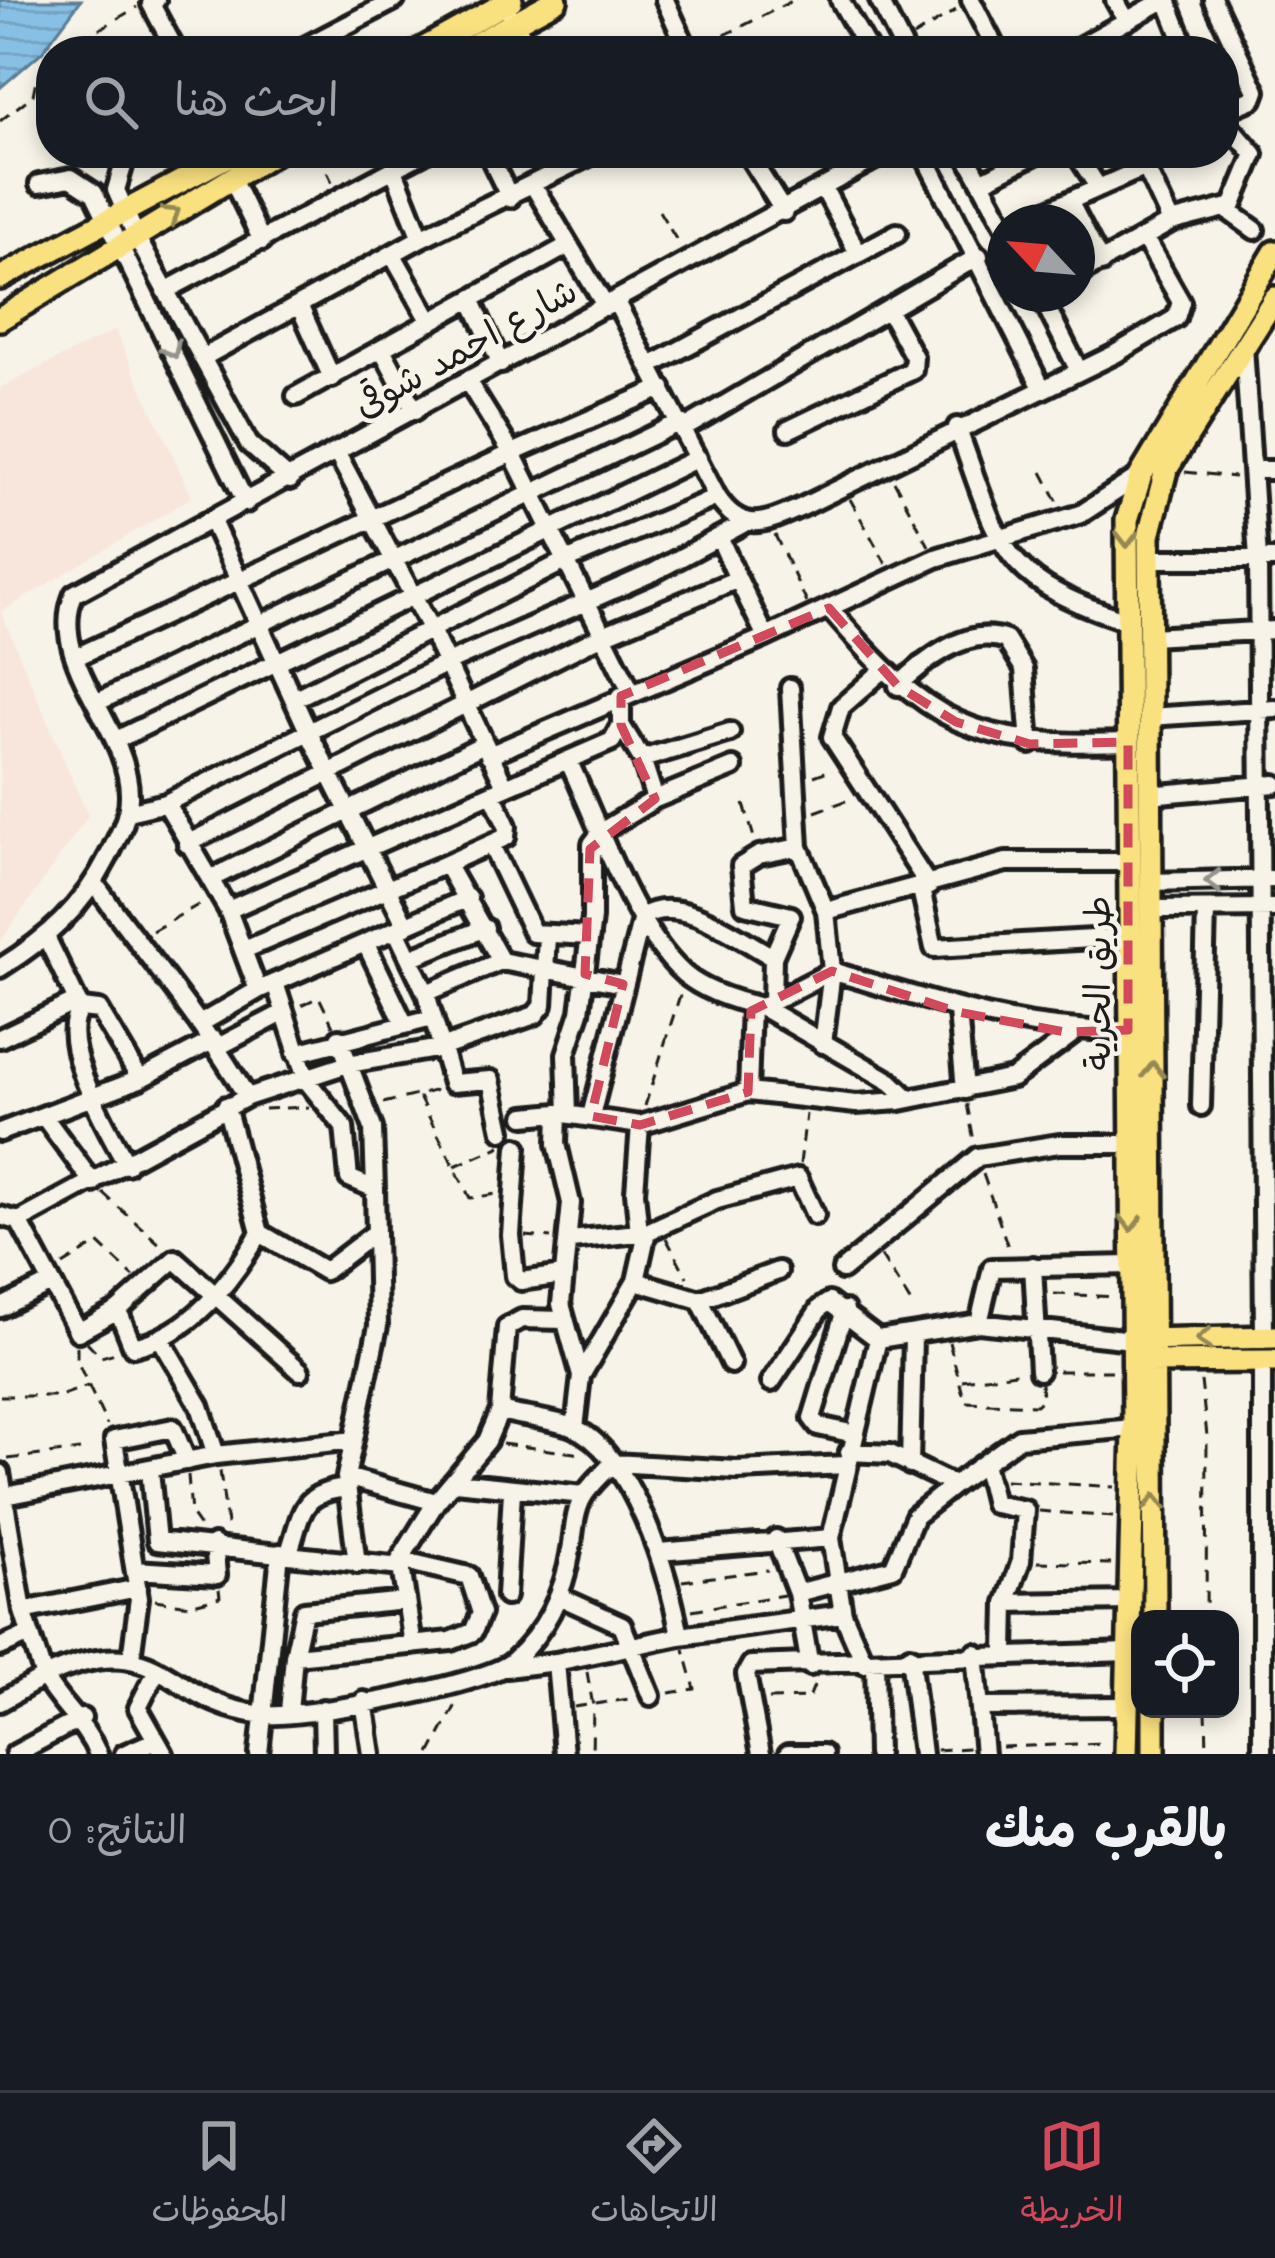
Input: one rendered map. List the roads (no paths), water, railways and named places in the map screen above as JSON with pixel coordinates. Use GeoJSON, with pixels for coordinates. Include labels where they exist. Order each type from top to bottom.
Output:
{"type":"FeatureCollection","features":[{"type":"Feature","properties":{"kind":"main road"},"geometry":{"type":"LineString","coordinates":[[450,36],[509,9],[556,0]]}},
{"type":"Feature","properties":{"kind":"main road"},"geometry":{"type":"LineString","coordinates":[[479,36],[509,9]]}},
{"type":"Feature","properties":{"kind":"main road"},"geometry":{"type":"LineString","coordinates":[[0,278],[206,168]]}},
{"type":"Feature","properties":{"kind":"main road"},"geometry":{"type":"LineString","coordinates":[[0,319],[247,168]]}},
{"type":"Feature","properties":{"kind":"main road","name":"طريق الحرية"},"geometry":{"type":"LineString","coordinates":[[1126,1748],[1134,1429],[1142,1355],[1131,1298],[1127,520],[1141,475],[1275,252]]}},
{"type":"Feature","properties":{"kind":"main road","name":"طريق الحرية"},"geometry":{"type":"LineString","coordinates":[[1155,1610],[1142,1355],[1151,910],[1152,514],[1166,470],[1273,305]]}},
{"type":"Feature","properties":{"kind":"main road"},"geometry":{"type":"LineString","coordinates":[[1142,1355],[1269,1337]]}},
{"type":"Feature","properties":{"kind":"main road"},"geometry":{"type":"LineString","coordinates":[[1142,1355],[1269,1361]]}},
{"type":"Feature","properties":{"kind":"main road"},"geometry":{"type":"LineString","coordinates":[[1154,1718],[1154,1754]]}},
{"type":"Feature","properties":{"kind":"street"},"geometry":{"type":"LineString","coordinates":[[326,36],[395,0]]}},
{"type":"Feature","properties":{"kind":"street"},"geometry":{"type":"LineString","coordinates":[[665,0],[683,36]]}},
{"type":"Feature","properties":{"kind":"street"},"geometry":{"type":"LineString","coordinates":[[840,0],[860,36]]}},
{"type":"Feature","properties":{"kind":"street"},"geometry":{"type":"LineString","coordinates":[[879,0],[897,36]]}},
{"type":"Feature","properties":{"kind":"street"},"geometry":{"type":"LineString","coordinates":[[971,0],[989,36]]}},
{"type":"Feature","properties":{"kind":"street"},"geometry":{"type":"LineString","coordinates":[[1115,0],[1127,21]]}},
{"type":"Feature","properties":{"kind":"street"},"geometry":{"type":"LineString","coordinates":[[1102,36],[1165,0],[1180,36]]}},
{"type":"Feature","properties":{"kind":"street"},"geometry":{"type":"LineString","coordinates":[[1213,0],[1230,36]]}},
{"type":"Feature","properties":{"kind":"street"},"geometry":{"type":"LineString","coordinates":[[153,2],[169,36]]}},
{"type":"Feature","properties":{"kind":"street"},"geometry":{"type":"LineString","coordinates":[[509,9],[523,36]]}},
{"type":"Feature","properties":{"kind":"street"},"geometry":{"type":"LineString","coordinates":[[1239,55],[1256,91],[1239,111]]}},
{"type":"Feature","properties":{"kind":"street"},"geometry":{"type":"LineString","coordinates":[[1239,138],[1254,157],[1229,207],[1231,215],[1255,230]]}},
{"type":"Feature","properties":{"kind":"street"},"geometry":{"type":"LineString","coordinates":[[116,217],[116,181],[121,168]]}},
{"type":"Feature","properties":{"kind":"street"},"geometry":{"type":"LineString","coordinates":[[165,291],[398,168]]}},
{"type":"Feature","properties":{"kind":"street"},"geometry":{"type":"LineString","coordinates":[[495,168],[510,198]]}},
{"type":"Feature","properties":{"kind":"street"},"geometry":{"type":"LineString","coordinates":[[202,358],[422,238],[566,168]]}},
{"type":"Feature","properties":{"kind":"street"},"geometry":{"type":"LineString","coordinates":[[756,168],[784,212]]}},
{"type":"Feature","properties":{"kind":"street","name":"شارع احمد شوقى"},"geometry":{"type":"LineString","coordinates":[[76,657],[68,626],[74,594],[860,168]]}},
{"type":"Feature","properties":{"kind":"street"},"geometry":{"type":"LineString","coordinates":[[931,168],[1041,386]]}},
{"type":"Feature","properties":{"kind":"street"},"geometry":{"type":"LineString","coordinates":[[973,168],[993,204]]}},
{"type":"Feature","properties":{"kind":"street"},"geometry":{"type":"LineString","coordinates":[[981,182],[1009,168]]}},
{"type":"Feature","properties":{"kind":"street"},"geometry":{"type":"LineString","coordinates":[[1085,168],[1098,188]]}},
{"type":"Feature","properties":{"kind":"street"},"geometry":{"type":"LineString","coordinates":[[1062,204],[1146,168],[1171,222]]}},
{"type":"Feature","properties":{"kind":"street"},"geometry":{"type":"LineString","coordinates":[[394,170],[422,238]]}},
{"type":"Feature","properties":{"kind":"street"},"geometry":{"type":"LineString","coordinates":[[39,184],[62,177],[80,181],[116,217],[246,503]]}},
{"type":"Feature","properties":{"kind":"street"},"geometry":{"type":"LineString","coordinates":[[231,177],[262,241]]}},
{"type":"Feature","properties":{"kind":"street"},"geometry":{"type":"LineString","coordinates":[[533,185],[567,245],[650,366],[717,497],[743,524]]}},
{"type":"Feature","properties":{"kind":"street"},"geometry":{"type":"LineString","coordinates":[[824,189],[858,253]]}},
{"type":"Feature","properties":{"kind":"street"},"geometry":{"type":"LineString","coordinates":[[1069,201],[1101,262]]}},
{"type":"Feature","properties":{"kind":"street"},"geometry":{"type":"LineString","coordinates":[[1095,265],[1171,222],[1229,207]]}},
{"type":"Feature","properties":{"kind":"street"},"geometry":{"type":"LineString","coordinates":[[650,366],[897,233]]}},
{"type":"Feature","properties":{"kind":"street"},"geometry":{"type":"LineString","coordinates":[[128,812],[166,803],[447,663],[586,604],[743,524],[769,522],[1114,354],[1182,310],[1145,239]]}},
{"type":"Feature","properties":{"kind":"street"},"geometry":{"type":"LineString","coordinates":[[128,241],[165,291],[249,444],[290,480]]}},
{"type":"Feature","properties":{"kind":"street"},"geometry":{"type":"LineString","coordinates":[[296,396],[567,245]]}},
{"type":"Feature","properties":{"kind":"street"},"geometry":{"type":"LineString","coordinates":[[393,255],[431,322]]}},
{"type":"Feature","properties":{"kind":"street"},"geometry":{"type":"LineString","coordinates":[[98,702],[529,490],[681,425],[979,256]]}},
{"type":"Feature","properties":{"kind":"street"},"geometry":{"type":"LineString","coordinates":[[471,298],[501,364]]}},
{"type":"Feature","properties":{"kind":"street"},"geometry":{"type":"LineString","coordinates":[[299,304],[332,378]]}},
{"type":"Feature","properties":{"kind":"street"},"geometry":{"type":"LineString","coordinates":[[788,430],[913,370],[914,357],[889,311]]}},
{"type":"Feature","properties":{"kind":"street"},"geometry":{"type":"LineString","coordinates":[[1050,312],[1078,369]]}},
{"type":"Feature","properties":{"kind":"street"},"geometry":{"type":"LineString","coordinates":[[1244,346],[1266,559],[1269,1337]]}},
{"type":"Feature","properties":{"kind":"street"},"geometry":{"type":"LineString","coordinates":[[382,351],[415,411]]}},
{"type":"Feature","properties":{"kind":"street"},"geometry":{"type":"LineString","coordinates":[[218,894],[367,847],[605,747],[621,725],[626,694],[601,636],[512,453],[468,382]]}},
{"type":"Feature","properties":{"kind":"street"},"geometry":{"type":"LineString","coordinates":[[0,968],[46,939],[95,884],[128,812],[128,779],[116,740],[76,657],[662,388]]}},
{"type":"Feature","properties":{"kind":"street"},"geometry":{"type":"LineString","coordinates":[[957,427],[998,537],[1040,586],[1127,621]]}},
{"type":"Feature","properties":{"kind":"street"},"geometry":{"type":"LineString","coordinates":[[244,950],[491,845],[508,833],[487,750],[431,630],[338,455]]}},
{"type":"Feature","properties":{"kind":"street"},"geometry":{"type":"LineString","coordinates":[[1254,468],[1275,456]]}},
{"type":"Feature","properties":{"kind":"street"},"geometry":{"type":"LineString","coordinates":[[116,740],[698,458]]}},
{"type":"Feature","properties":{"kind":"street"},"geometry":{"type":"LineString","coordinates":[[1254,468],[1275,470]]}},
{"type":"Feature","properties":{"kind":"street"},"geometry":{"type":"LineString","coordinates":[[218,894],[348,807],[766,637],[936,558],[1066,519],[1141,475]]}},
{"type":"Feature","properties":{"kind":"street"},"geometry":{"type":"LineString","coordinates":[[293,699],[563,562],[717,497]]}},
{"type":"Feature","properties":{"kind":"street"},"geometry":{"type":"LineString","coordinates":[[212,521],[386,888],[426,993],[452,1083],[491,1080],[514,1189],[511,1235],[518,1280],[563,1275]]}},
{"type":"Feature","properties":{"kind":"street"},"geometry":{"type":"LineString","coordinates":[[719,537],[766,637]]}},
{"type":"Feature","properties":{"kind":"street"},"geometry":{"type":"LineString","coordinates":[[1149,559],[1266,559]]}},
{"type":"Feature","properties":{"kind":"street"},"geometry":{"type":"LineString","coordinates":[[187,844],[601,636],[738,580]]}},
{"type":"Feature","properties":{"kind":"street"},"geometry":{"type":"LineString","coordinates":[[821,612],[898,686],[956,722],[1030,743],[1128,742]]}},
{"type":"Feature","properties":{"kind":"street"},"geometry":{"type":"LineString","coordinates":[[1150,637],[1266,630]]}},
{"type":"Feature","properties":{"kind":"street"},"geometry":{"type":"LineString","coordinates":[[898,686],[920,665],[976,637],[1006,640],[1024,669],[1030,743]]}},
{"type":"Feature","properties":{"kind":"street"},"geometry":{"type":"LineString","coordinates":[[882,671],[836,716],[832,737],[846,764],[871,792],[925,887],[934,948],[1129,937]]}},
{"type":"Feature","properties":{"kind":"street"},"geometry":{"type":"LineString","coordinates":[[790,688],[796,728],[792,785],[799,847],[826,911],[832,971],[823,1044]]}},
{"type":"Feature","properties":{"kind":"street"},"geometry":{"type":"LineString","coordinates":[[1148,717],[1266,708]]}},
{"type":"Feature","properties":{"kind":"street"},"geometry":{"type":"LineString","coordinates":[[621,725],[642,759],[656,799]]}},
{"type":"Feature","properties":{"kind":"street"},"geometry":{"type":"LineString","coordinates":[[642,759],[730,732]]}},
{"type":"Feature","properties":{"kind":"street"},"geometry":{"type":"LineString","coordinates":[[568,760],[642,917],[686,976],[762,1005],[891,1082],[909,1099]]}},
{"type":"Feature","properties":{"kind":"street"},"geometry":{"type":"LineString","coordinates":[[581,1376],[564,1320],[570,1188],[557,1144],[566,1054],[590,936],[588,862],[602,831],[656,799],[733,767]]}},
{"type":"Feature","properties":{"kind":"street"},"geometry":{"type":"LineString","coordinates":[[1148,795],[1267,783]]}},
{"type":"Feature","properties":{"kind":"street"},"geometry":{"type":"LineString","coordinates":[[166,803],[281,1014],[307,1082],[322,1106],[344,1127],[349,1178],[375,1189]]}},
{"type":"Feature","properties":{"kind":"street"},"geometry":{"type":"LineString","coordinates":[[491,845],[530,929],[547,936],[590,936]]}},
{"type":"Feature","properties":{"kind":"street"},"geometry":{"type":"LineString","coordinates":[[748,1092],[772,957],[790,916],[742,902],[741,866],[759,855],[799,847]]}},
{"type":"Feature","properties":{"kind":"street"},"geometry":{"type":"LineString","coordinates":[[826,911],[1006,862],[1130,862]]}},
{"type":"Feature","properties":{"kind":"street"},"geometry":{"type":"LineString","coordinates":[[446,864],[501,961]]}},
{"type":"Feature","properties":{"kind":"street"},"geometry":{"type":"LineString","coordinates":[[1150,882],[1269,879]]}},
{"type":"Feature","properties":{"kind":"street"},"geometry":{"type":"LineString","coordinates":[[95,884],[182,1007],[202,1022],[247,1097]]}},
{"type":"Feature","properties":{"kind":"street"},"geometry":{"type":"LineString","coordinates":[[202,1022],[266,987],[468,898]]}},
{"type":"Feature","properties":{"kind":"street"},"geometry":{"type":"LineString","coordinates":[[591,1117],[642,917],[658,908],[682,911],[772,957]]}},
{"type":"Feature","properties":{"kind":"street"},"geometry":{"type":"LineString","coordinates":[[1151,910],[1269,908]]}},
{"type":"Feature","properties":{"kind":"street"},"geometry":{"type":"LineString","coordinates":[[1202,1106],[1206,909]]}},
{"type":"Feature","properties":{"kind":"street"},"geometry":{"type":"LineString","coordinates":[[410,958],[485,928]]}},
{"type":"Feature","properties":{"kind":"street"},"geometry":{"type":"LineString","coordinates":[[300,1371],[176,1259],[118,1310],[78,1332],[5,1216],[93,1183],[247,1097],[307,1082],[348,1064],[441,1048],[536,1016],[543,1005],[547,936]]}},
{"type":"Feature","properties":{"kind":"street"},"geometry":{"type":"LineString","coordinates":[[46,939],[79,1005],[71,1034],[92,1098],[127,1165]]}},
{"type":"Feature","properties":{"kind":"street"},"geometry":{"type":"LineString","coordinates":[[366,944],[405,1025]]}},
{"type":"Feature","properties":{"kind":"street"},"geometry":{"type":"LineString","coordinates":[[426,993],[501,961],[623,984]]}},
{"type":"Feature","properties":{"kind":"street"},"geometry":{"type":"LineString","coordinates":[[762,1005],[832,971],[958,1012],[1075,1032],[1128,1030]]}},
{"type":"Feature","properties":{"kind":"street"},"geometry":{"type":"LineString","coordinates":[[0,1038],[79,1005],[99,1010],[140,1079]]}},
{"type":"Feature","properties":{"kind":"street"},"geometry":{"type":"LineString","coordinates":[[958,1012],[964,1090]]}},
{"type":"Feature","properties":{"kind":"street"},"geometry":{"type":"LineString","coordinates":[[0,1132],[140,1079],[281,1014]]}},
{"type":"Feature","properties":{"kind":"street"},"geometry":{"type":"LineString","coordinates":[[296,1053],[339,1038],[432,1018]]}},
{"type":"Feature","properties":{"kind":"street"},"geometry":{"type":"LineString","coordinates":[[525,1116],[563,1113],[640,1125],[748,1092],[809,1095],[856,1104],[909,1099],[1013,1078],[1075,1032]]}},
{"type":"Feature","properties":{"kind":"street"},"geometry":{"type":"LineString","coordinates":[[339,1038],[373,1128],[372,1235],[378,1326],[347,1482],[357,1564]]}},
{"type":"Feature","properties":{"kind":"street"},"geometry":{"type":"LineString","coordinates":[[226,1106],[260,1233],[325,1270],[372,1235]]}},
{"type":"Feature","properties":{"kind":"street"},"geometry":{"type":"LineString","coordinates":[[45,1118],[93,1183]]}},
{"type":"Feature","properties":{"kind":"street"},"geometry":{"type":"LineString","coordinates":[[574,1428],[581,1376],[636,1281],[648,1231],[635,1192],[640,1125]]}},
{"type":"Feature","properties":{"kind":"street"},"geometry":{"type":"LineString","coordinates":[[344,1127],[373,1128]]}},
{"type":"Feature","properties":{"kind":"street"},"geometry":{"type":"LineString","coordinates":[[842,1270],[978,1157],[1059,1144],[1132,1144]]}},
{"type":"Feature","properties":{"kind":"street"},"geometry":{"type":"LineString","coordinates":[[571,1240],[648,1231],[741,1191],[798,1178],[814,1215]]}},
{"type":"Feature","properties":{"kind":"street"},"geometry":{"type":"LineString","coordinates":[[118,1310],[134,1347],[162,1341],[218,1295],[260,1233]]}},
{"type":"Feature","properties":{"kind":"street"},"geometry":{"type":"LineString","coordinates":[[979,1322],[988,1271],[1024,1265],[1131,1265]]}},
{"type":"Feature","properties":{"kind":"street"},"geometry":{"type":"LineString","coordinates":[[1024,1265],[1034,1293],[1039,1371]]}},
{"type":"Feature","properties":{"kind":"street"},"geometry":{"type":"LineString","coordinates":[[636,1281],[700,1300],[778,1271]]}},
{"type":"Feature","properties":{"kind":"street"},"geometry":{"type":"LineString","coordinates":[[0,1308],[49,1281]]}},
{"type":"Feature","properties":{"kind":"street"},"geometry":{"type":"LineString","coordinates":[[700,1300],[731,1364]]}},
{"type":"Feature","properties":{"kind":"street"},"geometry":{"type":"LineString","coordinates":[[771,1382],[820,1308],[830,1302],[878,1339],[913,1337],[979,1322],[1142,1355]]}},
{"type":"Feature","properties":{"kind":"street"},"geometry":{"type":"LineString","coordinates":[[845,1310],[812,1418],[850,1450]]}},
{"type":"Feature","properties":{"kind":"street"},"geometry":{"type":"LineString","coordinates":[[413,1645],[400,1564],[436,1502],[487,1441],[500,1412],[510,1323],[564,1320]]}},
{"type":"Feature","properties":{"kind":"street"},"geometry":{"type":"LineString","coordinates":[[910,1465],[913,1337]]}},
{"type":"Feature","properties":{"kind":"street"},"geometry":{"type":"LineString","coordinates":[[877,1754],[870,1664],[844,1614],[831,1538],[878,1339]]}},
{"type":"Feature","properties":{"kind":"street"},"geometry":{"type":"LineString","coordinates":[[162,1341],[200,1406],[216,1455]]}},
{"type":"Feature","properties":{"kind":"street"},"geometry":{"type":"LineString","coordinates":[[1262,1754],[1269,1361]]}},
{"type":"Feature","properties":{"kind":"street"},"geometry":{"type":"LineString","coordinates":[[500,1412],[574,1428],[607,1457],[659,1552],[671,1582],[680,1636]]}},
{"type":"Feature","properties":{"kind":"street"},"geometry":{"type":"LineString","coordinates":[[131,1658],[137,1586],[114,1440],[173,1428],[187,1461]]}},
{"type":"Feature","properties":{"kind":"street"},"geometry":{"type":"LineString","coordinates":[[797,1593],[897,1565],[915,1516],[954,1485],[985,1472],[1019,1438],[1134,1429]]}},
{"type":"Feature","properties":{"kind":"street"},"geometry":{"type":"LineString","coordinates":[[3,1497],[216,1455],[354,1440]]}},
{"type":"Feature","properties":{"kind":"street"},"geometry":{"type":"LineString","coordinates":[[607,1457],[737,1470],[850,1450],[890,1454],[954,1485]]}},
{"type":"Feature","properties":{"kind":"street"},"geometry":{"type":"LineString","coordinates":[[506,1668],[544,1627],[559,1595],[584,1495],[607,1457]]}},
{"type":"Feature","properties":{"kind":"street"},"geometry":{"type":"LineString","coordinates":[[150,1470],[157,1541]]}},
{"type":"Feature","properties":{"kind":"street"},"geometry":{"type":"LineString","coordinates":[[985,1472],[994,1504],[1025,1510],[1021,1562],[1006,1603],[1005,1652]]}},
{"type":"Feature","properties":{"kind":"street"},"geometry":{"type":"LineString","coordinates":[[0,1473],[7,1560],[44,1677],[62,1707],[82,1718],[98,1754]]}},
{"type":"Feature","properties":{"kind":"street"},"geometry":{"type":"LineString","coordinates":[[259,1754],[284,1554],[308,1499],[347,1482],[436,1502]]}},
{"type":"Feature","properties":{"kind":"street"},"geometry":{"type":"LineString","coordinates":[[455,1482],[584,1495]]}},
{"type":"Feature","properties":{"kind":"street"},"geometry":{"type":"LineString","coordinates":[[506,1596],[512,1491]]}},
{"type":"Feature","properties":{"kind":"street"},"geometry":{"type":"LineString","coordinates":[[659,1552],[831,1538]]}},
{"type":"Feature","properties":{"kind":"street"},"geometry":{"type":"LineString","coordinates":[[776,1539],[797,1593],[810,1666]]}},
{"type":"Feature","properties":{"kind":"street"},"geometry":{"type":"LineString","coordinates":[[129,1544],[218,1545],[470,1576],[481,1613],[480,1623],[469,1635],[294,1656]]}},
{"type":"Feature","properties":{"kind":"street"},"geometry":{"type":"LineString","coordinates":[[0,1598],[21,1602],[217,1575],[218,1545]]}},
{"type":"Feature","properties":{"kind":"street"},"geometry":{"type":"LineString","coordinates":[[559,1595],[611,1616],[632,1646],[651,1696]]}},
{"type":"Feature","properties":{"kind":"street"},"geometry":{"type":"LineString","coordinates":[[290,1712],[294,1656],[304,1610],[406,1601]]}},
{"type":"Feature","properties":{"kind":"street"},"geometry":{"type":"LineString","coordinates":[[1006,1603],[1129,1601]]}},
{"type":"Feature","properties":{"kind":"street"},"geometry":{"type":"LineString","coordinates":[[0,1702],[80,1661],[131,1658],[217,1700],[266,1715],[465,1683],[506,1668],[680,1636],[844,1614]]}},
{"type":"Feature","properties":{"kind":"street"},"geometry":{"type":"LineString","coordinates":[[0,1647],[30,1634]]}},
{"type":"Feature","properties":{"kind":"street"},"geometry":{"type":"LineString","coordinates":[[760,1754],[749,1700],[749,1666],[870,1664],[910,1656],[975,1653],[1128,1652]]}},
{"type":"Feature","properties":{"kind":"street"},"geometry":{"type":"LineString","coordinates":[[975,1653],[984,1751]]}},
{"type":"Feature","properties":{"kind":"street"},"geometry":{"type":"LineString","coordinates":[[910,1656],[922,1753]]}},
{"type":"Feature","properties":{"kind":"street"},"geometry":{"type":"LineString","coordinates":[[556,1662],[564,1754]]}},
{"type":"Feature","properties":{"kind":"street"},"geometry":{"type":"LineString","coordinates":[[124,1754],[159,1748],[137,1708],[157,1670]]}},
{"type":"Feature","properties":{"kind":"street"},"geometry":{"type":"LineString","coordinates":[[364,1701],[373,1754]]}},
{"type":"Feature","properties":{"kind":"street"},"geometry":{"type":"LineString","coordinates":[[980,1707],[1127,1706]]}},
{"type":"Feature","properties":{"kind":"street"},"geometry":{"type":"LineString","coordinates":[[322,1708],[324,1754]]}},
{"type":"Feature","properties":{"kind":"street"},"geometry":{"type":"LineString","coordinates":[[15,1754],[82,1718]]}},
{"type":"Feature","properties":{"kind":"street"},"geometry":{"type":"LineString","coordinates":[[788,1754],[824,1754]]}},
{"type":"Feature","properties":{"kind":"water"},"geometry":{"type":"Polygon","coordinates":[[[0,0],[81,0],[54,36],[36,36],[36,57],[0,88],[0,0]]]}}]}
